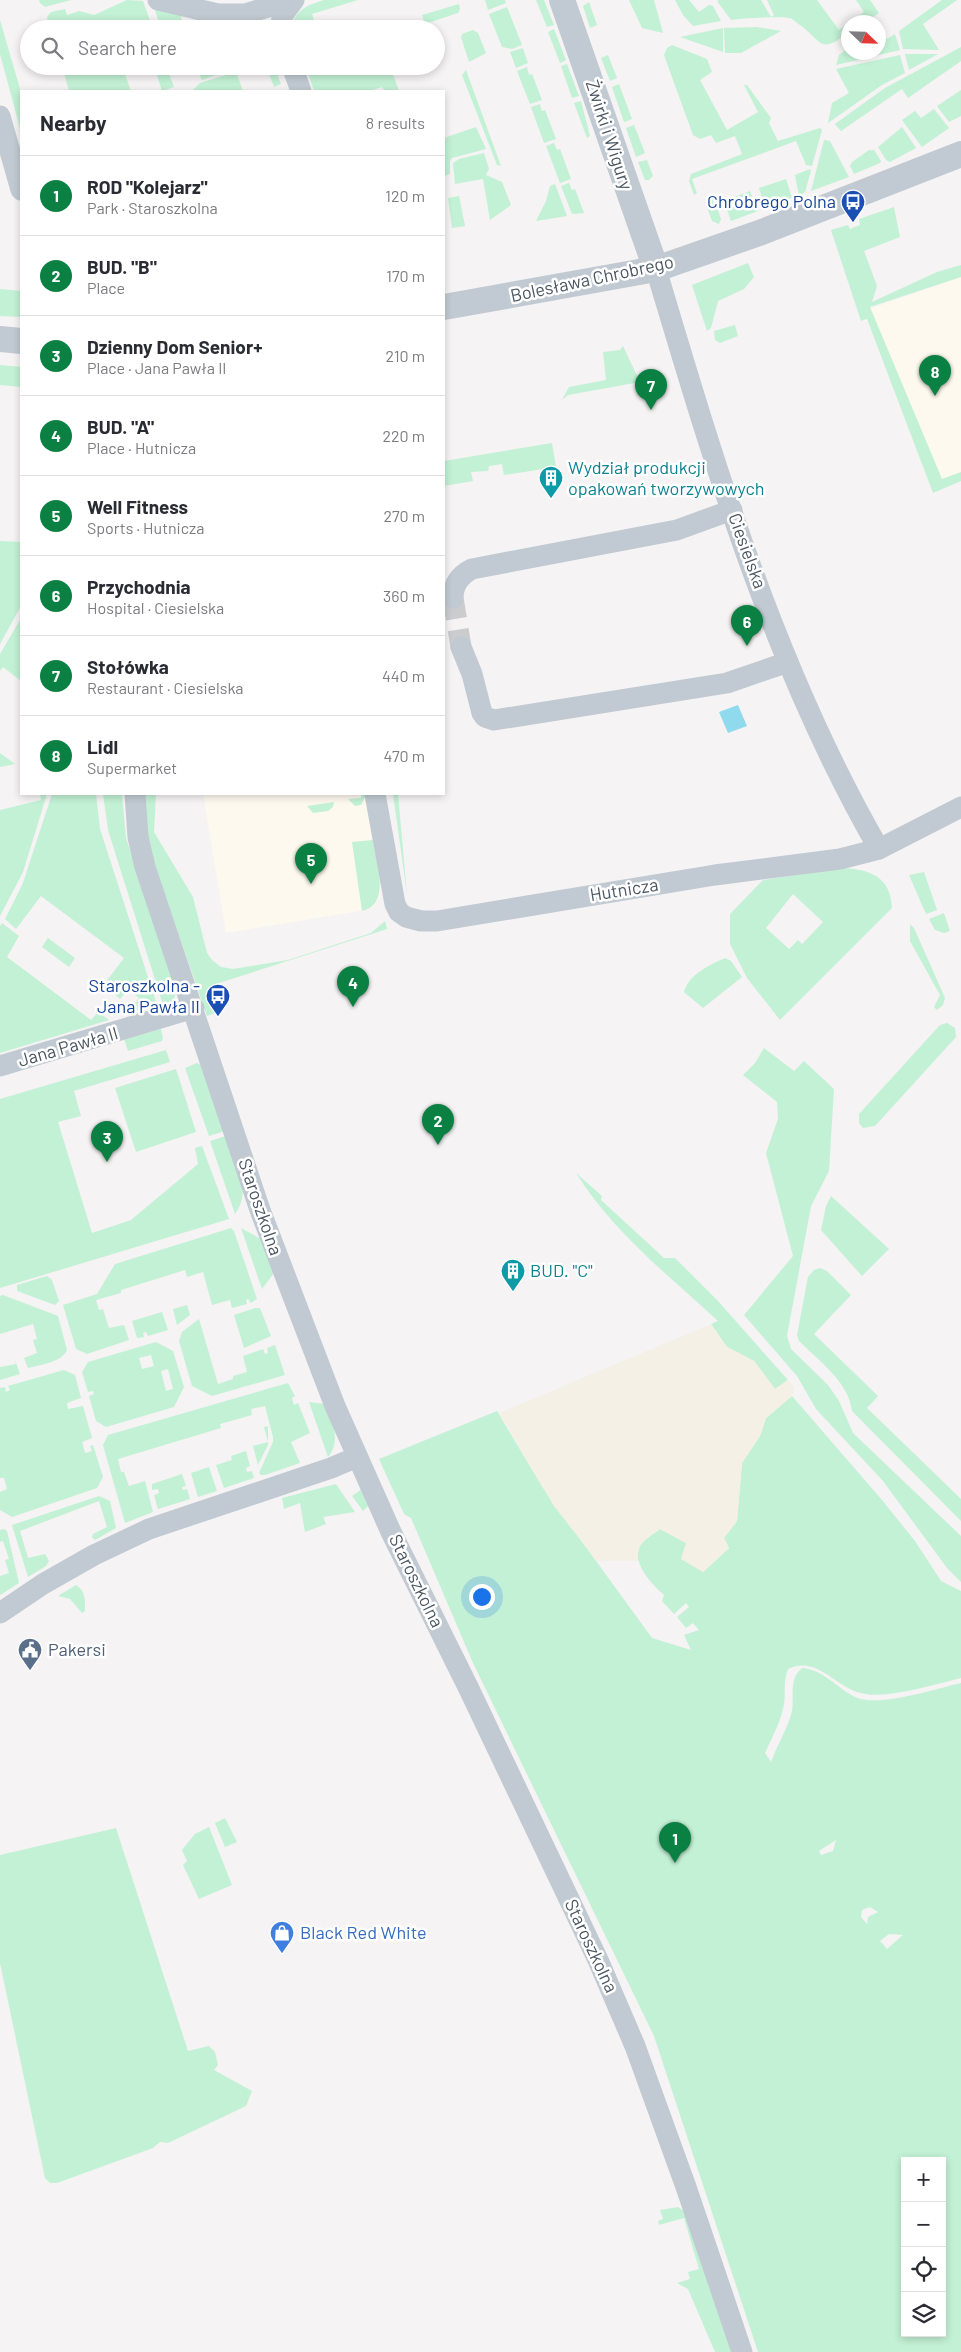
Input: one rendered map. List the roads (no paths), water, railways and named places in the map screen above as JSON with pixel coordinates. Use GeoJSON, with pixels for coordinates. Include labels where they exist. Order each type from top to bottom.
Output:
{"type":"FeatureCollection","features":[{"type":"Feature","properties":{"kind":"street"},"geometry":{"type":"LineString","coordinates":[[158,0],[204,12],[245,14],[292,0]]}},
{"type":"Feature","properties":{"kind":"street"},"geometry":{"type":"LineString","coordinates":[[282,20],[282,16],[292,0]]}},
{"type":"Feature","properties":{"kind":"street","name":"Żwirki i Wigury"},"geometry":{"type":"LineString","coordinates":[[562,0],[656,269]]}},
{"type":"Feature","properties":{"kind":"street"},"geometry":{"type":"LineString","coordinates":[[295,75],[300,90]]}},
{"type":"Feature","properties":{"kind":"street"},"geometry":{"type":"LineString","coordinates":[[0,116],[20,186]]}},
{"type":"Feature","properties":{"kind":"street","name":"Bolesława Chrobrego"},"geometry":{"type":"LineString","coordinates":[[445,307],[656,269],[771,228],[961,154]]}},
{"type":"Feature","properties":{"kind":"street","name":"Ciesielska"},"geometry":{"type":"LineString","coordinates":[[656,269],[746,552],[788,662],[805,704],[860,817],[879,849]]}},
{"type":"Feature","properties":{"kind":"street"},"geometry":{"type":"LineString","coordinates":[[0,340],[20,341]]}},
{"type":"Feature","properties":{"kind":"street"},"geometry":{"type":"LineString","coordinates":[[453,598],[454,588],[459,579],[472,569],[677,530],[732,510]]}},
{"type":"Feature","properties":{"kind":"street"},"geometry":{"type":"LineString","coordinates":[[461,647],[472,674],[482,713],[485,717],[494,720],[727,683],[788,662]]}},
{"type":"Feature","properties":{"kind":"street","name":"Staroszkolna"},"geometry":{"type":"LineString","coordinates":[[135,795],[138,836],[145,867],[274,1247],[335,1406],[391,1532],[463,1676],[594,1951],[620,2011],[685,2182],[742,2352]]}},
{"type":"Feature","properties":{"kind":"street","name":"Hutnicza"},"geometry":{"type":"LineString","coordinates":[[375,795],[395,904],[399,912],[406,917],[421,921],[465,917],[715,875],[840,859],[879,849],[961,807]]}},
{"type":"Feature","properties":{"kind":"street","name":"Jana Pawła II"},"geometry":{"type":"LineString","coordinates":[[0,1066],[194,1008]]}},
{"type":"Feature","properties":{"kind":"street"},"geometry":{"type":"LineString","coordinates":[[0,1613],[43,1584],[94,1555],[149,1528],[331,1468],[357,1457]]}},
{"type":"Feature","properties":{"kind":"water"},"geometry":{"type":"Polygon","coordinates":[[[738,705],[747,726],[728,733],[719,712],[738,705]]]}},
{"type":"Feature","properties":{"kind":"tunnel"},"geometry":{"type":"LineString","coordinates":[[453,598],[461,647]]}},
{"type":"Feature","properties":{"kind":"place","name":"Chrobrego Polna"},"geometry":{"type":"Point","coordinates":[853,223]}},
{"type":"Feature","properties":{"kind":"place","name":"Lidl"},"geometry":{"type":"Point","coordinates":[935,396]}},
{"type":"Feature","properties":{"kind":"place","name":"Stołówka"},"geometry":{"type":"Point","coordinates":[651,410]}},
{"type":"Feature","properties":{"kind":"place","name":"Wydział produkcji opakowań tworzywowych"},"geometry":{"type":"Point","coordinates":[551,499]}},
{"type":"Feature","properties":{"kind":"place","name":"Przychodnia"},"geometry":{"type":"Point","coordinates":[747,646]}},
{"type":"Feature","properties":{"kind":"place","name":"Well Fitness"},"geometry":{"type":"Point","coordinates":[311,884]}},
{"type":"Feature","properties":{"kind":"place","name":"BUD. \"A\""},"geometry":{"type":"Point","coordinates":[353,1007]}},
{"type":"Feature","properties":{"kind":"place","name":"Staroszkolna - Jana Pawła II"},"geometry":{"type":"Point","coordinates":[218,1017]}},
{"type":"Feature","properties":{"kind":"place","name":"BUD. \"B\""},"geometry":{"type":"Point","coordinates":[438,1145]}},
{"type":"Feature","properties":{"kind":"place","name":"Dzienny Dom Senior+"},"geometry":{"type":"Point","coordinates":[107,1162]}},
{"type":"Feature","properties":{"kind":"place","name":"BUD. \"C\""},"geometry":{"type":"Point","coordinates":[513,1292]}},
{"type":"Feature","properties":{"kind":"place","name":"Pakersi"},"geometry":{"type":"Point","coordinates":[30,1671]}},
{"type":"Feature","properties":{"kind":"place","name":"ROD \"Kolejarz\""},"geometry":{"type":"Point","coordinates":[675,1863]}},
{"type":"Feature","properties":{"kind":"place","name":"Black Red White"},"geometry":{"type":"Point","coordinates":[282,1954]}}]}
